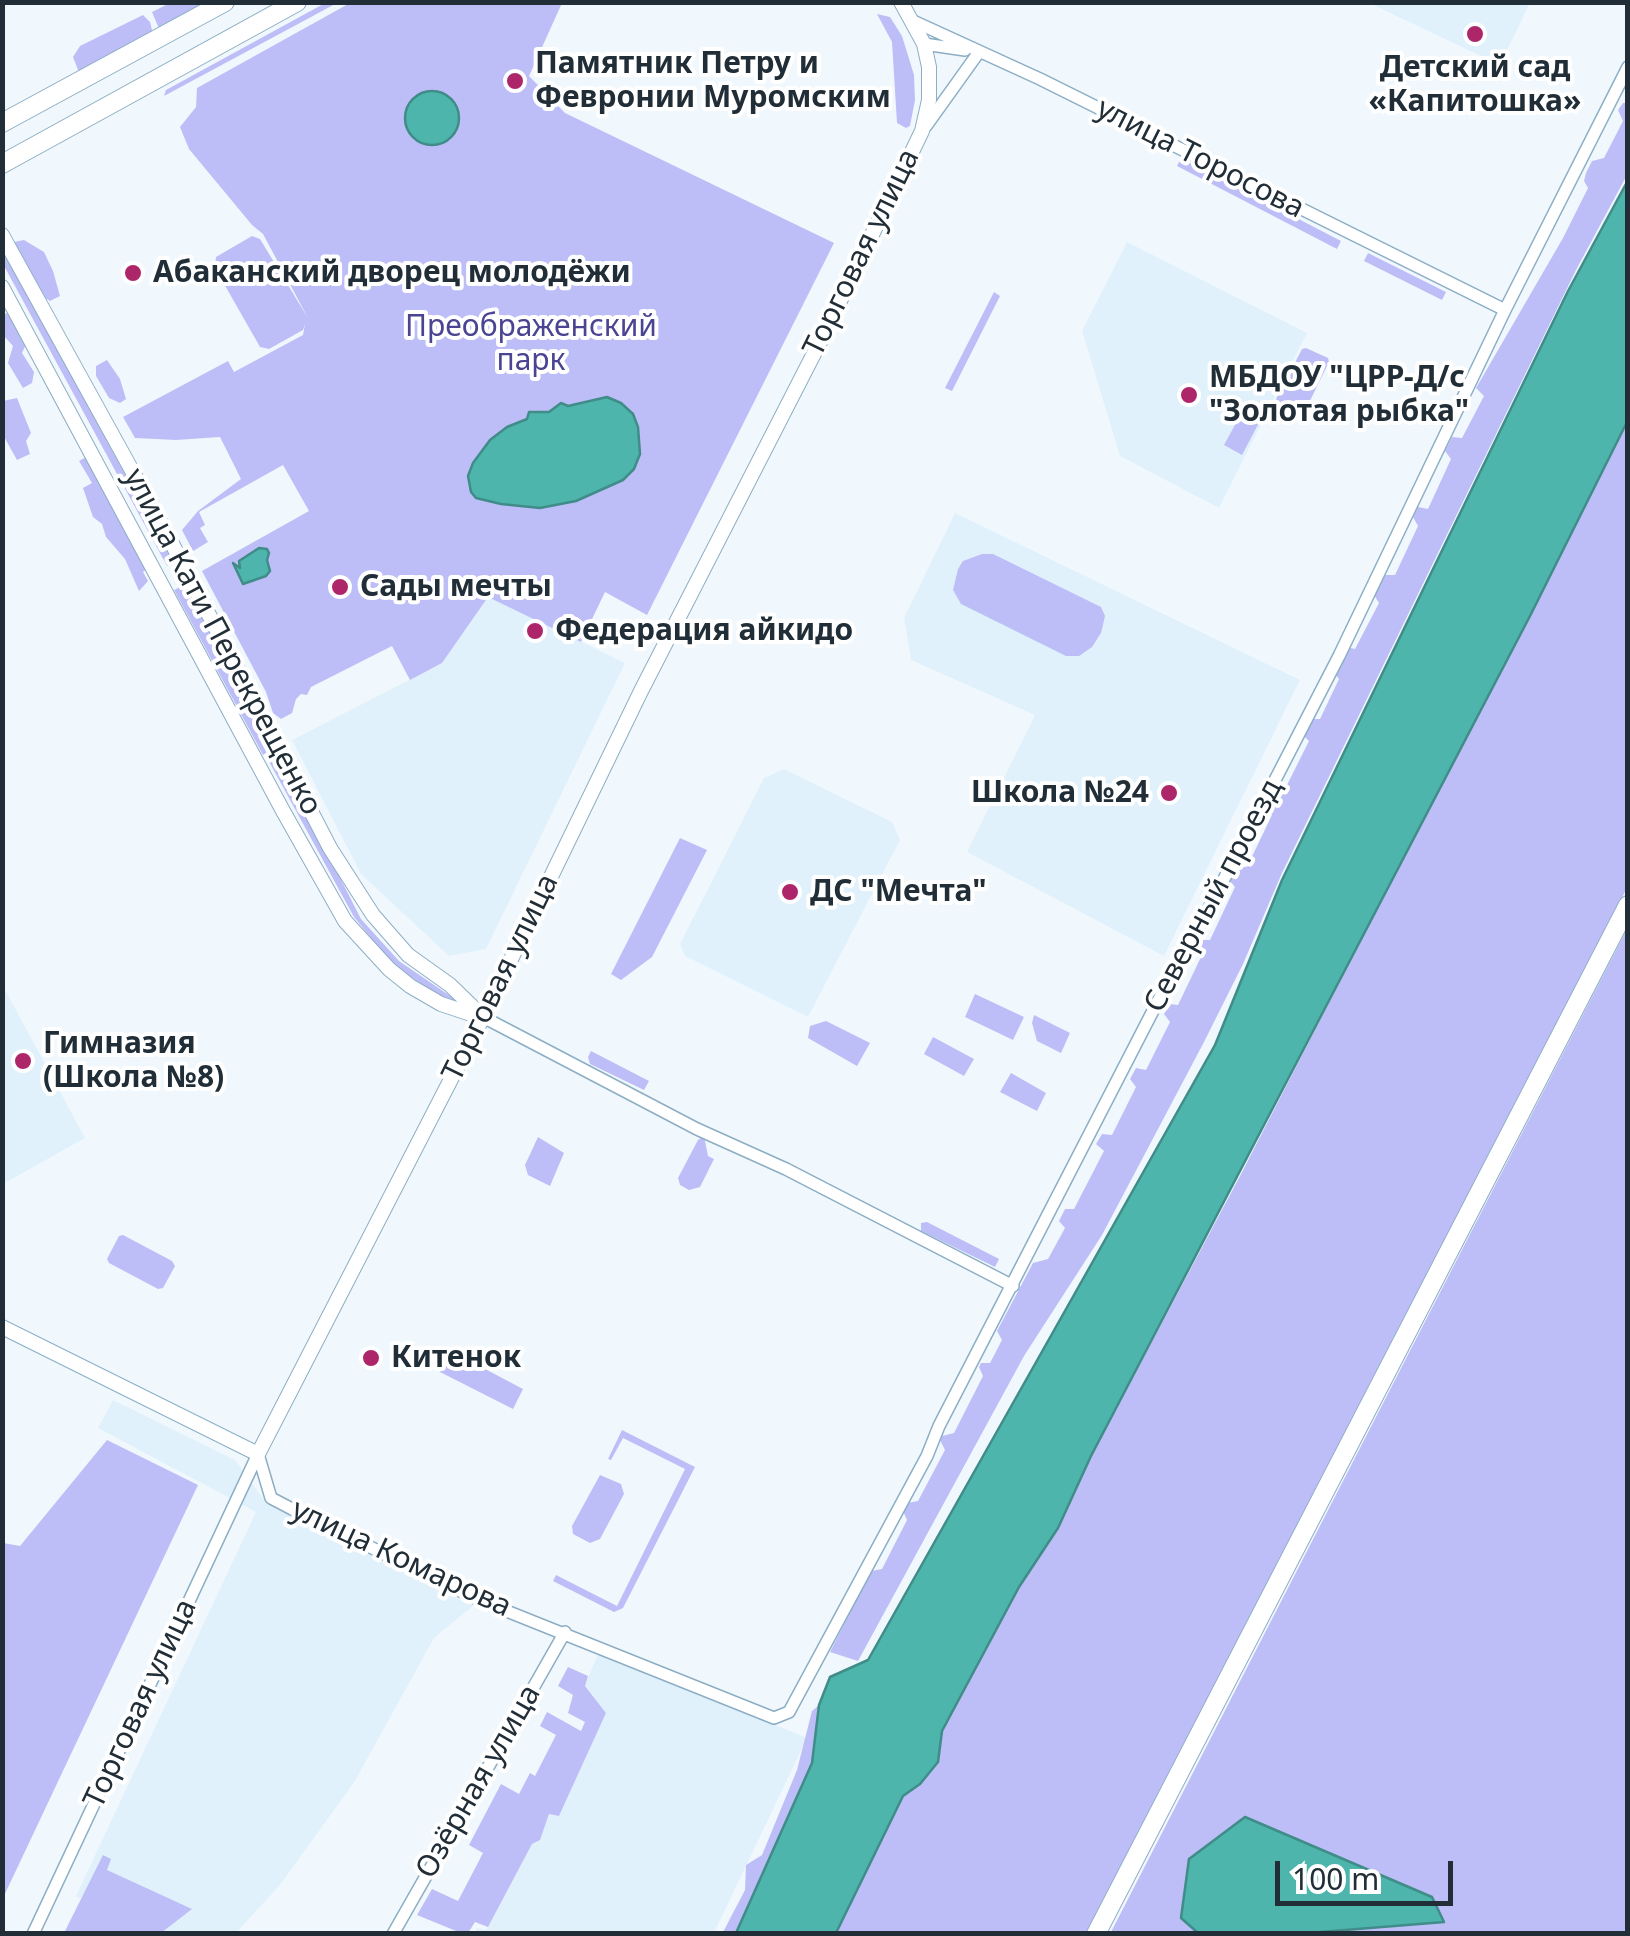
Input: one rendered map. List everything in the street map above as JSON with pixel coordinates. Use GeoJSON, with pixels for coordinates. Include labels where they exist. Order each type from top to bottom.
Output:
{"type":"FeatureCollection","features":[{"type":"Feature","properties":{"kind":"main road"},"geometry":{"type":"LineString","coordinates":[[2,123],[226,2]]}},
{"type":"Feature","properties":{"kind":"main road"},"geometry":{"type":"LineString","coordinates":[[2,164],[297,2]]}},
{"type":"Feature","properties":{"kind":"main road"},"geometry":{"type":"LineString","coordinates":[[1096,1934],[1628,905]]}},
{"type":"Feature","properties":{"kind":"street"},"geometry":{"type":"LineString","coordinates":[[901,2],[910,19]]}},
{"type":"Feature","properties":{"kind":"street","name":"улица Торосова"},"geometry":{"type":"LineString","coordinates":[[910,19],[1040,79],[1505,310]]}},
{"type":"Feature","properties":{"kind":"street","name":"Торговая улица"},"geometry":{"type":"LineString","coordinates":[[33,1934],[258,1454],[483,1017],[641,691],[824,334],[922,131],[929,100],[924,44],[910,19]]}},
{"type":"Feature","properties":{"kind":"street"},"geometry":{"type":"LineString","coordinates":[[924,44],[944,36]]}},
{"type":"Feature","properties":{"kind":"street"},"geometry":{"type":"LineString","coordinates":[[922,131],[979,52],[924,44]]}},
{"type":"Feature","properties":{"kind":"street","name":"Северный проезд"},"geometry":{"type":"LineString","coordinates":[[784,1717],[927,1456],[939,1426],[1339,656],[1505,310],[1628,67]]}},
{"type":"Feature","properties":{"kind":"street","name":"улица Кати Перекрещенко"},"geometry":{"type":"LineString","coordinates":[[2,235],[168,534],[330,848],[373,915],[408,955],[450,985],[483,1017]]}},
{"type":"Feature","properties":{"kind":"street","name":"улица Кати Перекрещенко"},"geometry":{"type":"LineString","coordinates":[[2,288],[345,921],[389,969],[441,1004],[483,1017],[1013,1286]]}},
{"type":"Feature","properties":{"kind":"street"},"geometry":{"type":"LineString","coordinates":[[2,1327],[258,1454]]}},
{"type":"Feature","properties":{"kind":"street","name":"улица Комарова"},"geometry":{"type":"LineString","coordinates":[[258,1454],[271,1498],[479,1600],[774,1718],[784,1717]]}},
{"type":"Feature","properties":{"kind":"street","name":"Озёрная улица"},"geometry":{"type":"LineString","coordinates":[[393,1934],[565,1632]]}},
{"type":"Feature","properties":{"kind":"shaded area","name":"Детский сад «Капитошка»"},"geometry":{"type":"Polygon","coordinates":[[[1369,3],[1530,3],[1500,65],[1369,3]]]}},
{"type":"Feature","properties":{"kind":"shaded area"},"geometry":{"type":"Polygon","coordinates":[[[432,91],[451,99],[459,118],[451,137],[432,145],[413,137],[405,118],[413,99],[432,91]]]}},
{"type":"Feature","properties":{"kind":"shaded area"},"geometry":{"type":"Polygon","coordinates":[[[1627,182],[1627,422],[1530,616],[1091,1456],[1058,1528],[1019,1587],[942,1731],[938,1762],[920,1784],[903,1796],[836,1933],[736,1933],[812,1763],[819,1705],[830,1677],[868,1660],[1215,1045],[1282,880],[1568,291],[1627,182]]]}},
{"type":"Feature","properties":{"kind":"shaded area","name":"МБДОУ \"ЦРР-Д/с \"Золотая рыбка\""},"geometry":{"type":"Polygon","coordinates":[[[1127,242],[1307,333],[1219,508],[1120,456],[1082,331],[1127,242]]]}},
{"type":"Feature","properties":{"kind":"shaded area"},"geometry":{"type":"Polygon","coordinates":[[[607,397],[633,414],[638,427],[640,454],[634,469],[623,480],[576,501],[540,508],[501,504],[476,498],[471,492],[468,476],[473,463],[490,440],[507,427],[527,419],[529,412],[549,412],[561,403],[568,406],[607,397]]]}},
{"type":"Feature","properties":{"kind":"shaded area"},"geometry":{"type":"Polygon","coordinates":[[[955,513],[1300,680],[1164,956],[967,852],[1035,715],[911,660],[904,618],[955,513]]]}},
{"type":"Feature","properties":{"kind":"shaded area"},"geometry":{"type":"Polygon","coordinates":[[[259,548],[269,553],[270,571],[243,584],[233,563],[240,568],[239,561],[259,548]]]}},
{"type":"Feature","properties":{"kind":"shaded area"},"geometry":{"type":"Polygon","coordinates":[[[488,596],[625,663],[486,949],[449,956],[361,874],[292,740],[442,663],[488,596]]]}},
{"type":"Feature","properties":{"kind":"shaded area","name":"ДС \"Мечта\""},"geometry":{"type":"Polygon","coordinates":[[[784,769],[892,822],[900,840],[808,1017],[685,956],[680,944],[764,778],[784,769]]]}},
{"type":"Feature","properties":{"kind":"shaded area","name":"Гимназия (Школа №8)"},"geometry":{"type":"Polygon","coordinates":[[[2,984],[85,1138],[3,1184],[2,1184],[2,984]]]}},
{"type":"Feature","properties":{"kind":"shaded area"},"geometry":{"type":"Polygon","coordinates":[[[113,1400],[235,1460],[267,1504],[473,1606],[434,1638],[355,1781],[280,1885],[236,1933],[154,1933],[76,1896],[256,1512],[98,1428],[113,1400]]]}},
{"type":"Feature","properties":{"kind":"shaded area"},"geometry":{"type":"Polygon","coordinates":[[[599,1652],[807,1738],[714,1933],[474,1934],[477,1928],[486,1930],[532,1844],[540,1839],[549,1814],[559,1816],[606,1713],[585,1685],[599,1652]]]}},
{"type":"Feature","properties":{"kind":"shaded area"},"geometry":{"type":"Polygon","coordinates":[[[1245,1817],[1432,1897],[1444,1922],[1308,1933],[1198,1933],[1181,1918],[1189,1859],[1245,1817]]]}},
{"type":"Feature","properties":{"kind":"green space"},"geometry":{"type":"Polygon","coordinates":[[[327,2],[337,3],[164,96],[166,90],[327,2]]]}},
{"type":"Feature","properties":{"kind":"green space"},"geometry":{"type":"Polygon","coordinates":[[[170,3],[212,3],[160,31],[152,12],[170,3]]]}},
{"type":"Feature","properties":{"kind":"green space","name":"Преображенский парк"},"geometry":{"type":"Polygon","coordinates":[[[350,3],[562,3],[529,76],[565,113],[834,243],[647,615],[605,592],[581,642],[488,597],[442,663],[410,680],[392,646],[311,687],[307,695],[296,699],[292,713],[281,719],[273,713],[266,692],[202,571],[309,511],[283,465],[199,512],[205,525],[200,528],[208,542],[193,551],[182,530],[198,511],[241,479],[220,437],[135,438],[123,417],[228,361],[234,372],[303,335],[305,324],[303,330],[269,349],[260,347],[215,268],[216,257],[252,236],[260,239],[308,318],[263,234],[189,149],[180,127],[196,107],[197,88],[350,3]]]}},
{"type":"Feature","properties":{"kind":"green space"},"geometry":{"type":"Polygon","coordinates":[[[877,14],[890,17],[902,36],[914,75],[915,100],[910,126],[906,128],[897,123],[892,42],[877,14]]]}},
{"type":"Feature","properties":{"kind":"green space"},"geometry":{"type":"Polygon","coordinates":[[[143,15],[153,34],[80,75],[73,57],[80,46],[143,15]]]}},
{"type":"Feature","properties":{"kind":"green space"},"geometry":{"type":"Polygon","coordinates":[[[1627,103],[1627,175],[1576,270],[1282,873],[1204,1042],[1102,1235],[1024,1356],[858,1661],[830,1652],[871,1571],[882,1569],[907,1520],[903,1511],[907,1503],[918,1501],[945,1450],[942,1436],[954,1433],[983,1376],[979,1367],[981,1363],[990,1363],[1002,1340],[997,1331],[1033,1263],[1048,1259],[1065,1228],[1059,1221],[1065,1209],[1074,1209],[1104,1151],[1096,1144],[1102,1134],[1112,1135],[1136,1087],[1130,1079],[1136,1068],[1146,1070],[1170,1022],[1164,1014],[1170,1004],[1178,1005],[1201,957],[1194,951],[1200,940],[1210,940],[1235,887],[1230,881],[1238,867],[1247,867],[1272,815],[1266,808],[1272,796],[1281,797],[1309,741],[1302,734],[1310,719],[1320,719],[1339,679],[1334,673],[1347,647],[1355,649],[1379,603],[1374,595],[1384,575],[1395,575],[1418,526],[1413,517],[1418,507],[1428,509],[1451,459],[1445,451],[1452,437],[1462,438],[1484,396],[1476,388],[1563,238],[1588,188],[1584,181],[1592,161],[1604,158],[1623,121],[1618,110],[1627,103]]]}},
{"type":"Feature","properties":{"kind":"green space"},"geometry":{"type":"Polygon","coordinates":[[[1181,158],[1341,241],[1337,249],[1177,166],[1181,158]]]}},
{"type":"Feature","properties":{"kind":"green space"},"geometry":{"type":"Polygon","coordinates":[[[24,240],[44,252],[60,296],[50,301],[42,296],[14,242],[24,240]]]}},
{"type":"Feature","properties":{"kind":"green space"},"geometry":{"type":"Polygon","coordinates":[[[2,248],[173,562],[167,566],[3,264],[2,248]]]}},
{"type":"Feature","properties":{"kind":"green space"},"geometry":{"type":"Polygon","coordinates":[[[1368,253],[1446,292],[1442,300],[1364,261],[1368,253]]]}},
{"type":"Feature","properties":{"kind":"green space"},"geometry":{"type":"Polygon","coordinates":[[[994,292],[1000,296],[952,391],[945,388],[994,292]]]}},
{"type":"Feature","properties":{"kind":"green space"},"geometry":{"type":"Polygon","coordinates":[[[11,313],[28,340],[22,353],[34,372],[32,383],[23,388],[8,363],[13,346],[3,335],[2,314],[11,313]]]}},
{"type":"Feature","properties":{"kind":"green space"},"geometry":{"type":"Polygon","coordinates":[[[1306,348],[1329,362],[1304,413],[1299,414],[1276,399],[1306,348]]]}},
{"type":"Feature","properties":{"kind":"green space"},"geometry":{"type":"Polygon","coordinates":[[[107,360],[120,379],[126,399],[120,403],[109,398],[96,376],[96,366],[107,360]]]}},
{"type":"Feature","properties":{"kind":"green space"},"geometry":{"type":"Polygon","coordinates":[[[17,398],[31,433],[26,441],[30,454],[17,460],[2,433],[3,401],[17,398]]]}},
{"type":"Feature","properties":{"kind":"green space"},"geometry":{"type":"Polygon","coordinates":[[[1242,412],[1262,417],[1242,455],[1224,445],[1242,412]]]}},
{"type":"Feature","properties":{"kind":"green space"},"geometry":{"type":"Polygon","coordinates":[[[1627,422],[1627,888],[1086,1933],[836,1934],[903,1796],[920,1784],[938,1762],[942,1731],[1019,1587],[1058,1528],[1091,1456],[1240,1176],[1627,422]]]}},
{"type":"Feature","properties":{"kind":"green space"},"geometry":{"type":"Polygon","coordinates":[[[88,456],[149,567],[143,572],[148,581],[139,591],[125,559],[93,517],[83,488],[92,483],[79,461],[88,456]]]}},
{"type":"Feature","properties":{"kind":"green space"},"geometry":{"type":"Polygon","coordinates":[[[993,554],[1101,607],[1105,616],[1092,647],[1079,656],[1066,656],[961,604],[953,590],[958,569],[963,561],[993,554]]]}},
{"type":"Feature","properties":{"kind":"green space"},"geometry":{"type":"Polygon","coordinates":[[[184,585],[272,749],[263,755],[174,590],[184,585]]]}},
{"type":"Feature","properties":{"kind":"green space"},"geometry":{"type":"Polygon","coordinates":[[[276,752],[361,919],[399,961],[459,1002],[449,1002],[394,966],[354,917],[266,756],[276,752]]]}},
{"type":"Feature","properties":{"kind":"green space"},"geometry":{"type":"Polygon","coordinates":[[[680,838],[707,850],[652,957],[621,980],[611,974],[680,838]]]}},
{"type":"Feature","properties":{"kind":"green space"},"geometry":{"type":"Polygon","coordinates":[[[1627,929],[1627,1933],[1308,1933],[1443,1922],[1181,1918],[1198,1933],[1110,1934],[1627,929]]]}},
{"type":"Feature","properties":{"kind":"green space"},"geometry":{"type":"Polygon","coordinates":[[[975,994],[1024,1017],[1013,1040],[965,1017],[975,994]]]}},
{"type":"Feature","properties":{"kind":"green space"},"geometry":{"type":"Polygon","coordinates":[[[1034,1015],[1070,1033],[1061,1053],[1037,1041],[1034,1015]]]}},
{"type":"Feature","properties":{"kind":"green space"},"geometry":{"type":"Polygon","coordinates":[[[826,1021],[870,1043],[857,1066],[808,1038],[810,1026],[826,1021]]]}},
{"type":"Feature","properties":{"kind":"green space"},"geometry":{"type":"Polygon","coordinates":[[[933,1037],[974,1059],[964,1076],[924,1054],[933,1037]]]}},
{"type":"Feature","properties":{"kind":"green space"},"geometry":{"type":"Polygon","coordinates":[[[591,1051],[649,1081],[644,1090],[590,1064],[591,1051]]]}},
{"type":"Feature","properties":{"kind":"green space"},"geometry":{"type":"Polygon","coordinates":[[[1011,1073],[1046,1093],[1037,1111],[1000,1092],[1011,1073]]]}},
{"type":"Feature","properties":{"kind":"green space"},"geometry":{"type":"Polygon","coordinates":[[[704,1136],[708,1156],[714,1159],[700,1187],[689,1190],[680,1185],[678,1178],[704,1136]]]}},
{"type":"Feature","properties":{"kind":"green space"},"geometry":{"type":"Polygon","coordinates":[[[538,1137],[564,1153],[550,1186],[528,1175],[525,1165],[538,1137]]]}},
{"type":"Feature","properties":{"kind":"green space"},"geometry":{"type":"Polygon","coordinates":[[[927,1222],[999,1259],[995,1267],[921,1231],[921,1223],[927,1222]]]}},
{"type":"Feature","properties":{"kind":"green space"},"geometry":{"type":"Polygon","coordinates":[[[123,1235],[172,1261],[175,1266],[163,1288],[158,1289],[109,1263],[107,1259],[123,1235]]]}},
{"type":"Feature","properties":{"kind":"green space"},"geometry":{"type":"Polygon","coordinates":[[[451,1351],[523,1389],[513,1409],[440,1372],[451,1351]]]}},
{"type":"Feature","properties":{"kind":"green space"},"geometry":{"type":"Polygon","coordinates":[[[622,1430],[695,1467],[623,1608],[614,1612],[553,1581],[556,1575],[617,1606],[685,1469],[623,1438],[611,1460],[608,1459],[622,1430]]]}},
{"type":"Feature","properties":{"kind":"green space"},"geometry":{"type":"Polygon","coordinates":[[[107,1440],[198,1485],[3,1898],[3,1543],[20,1546],[107,1440]]]}},
{"type":"Feature","properties":{"kind":"green space"},"geometry":{"type":"Polygon","coordinates":[[[600,1475],[621,1484],[624,1494],[600,1539],[590,1543],[573,1534],[572,1526],[600,1475]]]}},
{"type":"Feature","properties":{"kind":"green space"},"geometry":{"type":"Polygon","coordinates":[[[568,1667],[588,1676],[585,1686],[606,1713],[559,1816],[549,1814],[540,1840],[532,1844],[488,1927],[475,1922],[468,1933],[461,1933],[417,1915],[432,1889],[458,1901],[483,1853],[469,1845],[501,1784],[519,1794],[530,1773],[535,1776],[556,1735],[540,1726],[547,1712],[581,1731],[585,1722],[568,1713],[573,1695],[558,1686],[568,1667]]]}},
{"type":"Feature","properties":{"kind":"green space"},"geometry":{"type":"Polygon","coordinates":[[[819,1705],[812,1763],[736,1933],[722,1934],[745,1890],[746,1865],[762,1855],[797,1770],[812,1711],[819,1705]]]}},
{"type":"Feature","properties":{"kind":"green space"},"geometry":{"type":"Polygon","coordinates":[[[103,1855],[111,1859],[107,1870],[192,1909],[161,1933],[64,1933],[103,1855]]]}},
{"type":"Feature","properties":{"kind":"place","name":"Детский сад «Капитошка»"},"geometry":{"type":"Point","coordinates":[1475,34]}},
{"type":"Feature","properties":{"kind":"place","name":"Памятник Петру и Февронии Муромским"},"geometry":{"type":"Point","coordinates":[515,81]}},
{"type":"Feature","properties":{"kind":"place","name":"Абаканский дворец молодёжи"},"geometry":{"type":"Point","coordinates":[133,273]}},
{"type":"Feature","properties":{"kind":"place","name":"МБДОУ \"ЦРР-Д/с \"Золотая рыбка\""},"geometry":{"type":"Point","coordinates":[1189,395]}},
{"type":"Feature","properties":{"kind":"place","name":"Сады мечты"},"geometry":{"type":"Point","coordinates":[340,587]}},
{"type":"Feature","properties":{"kind":"place","name":"Федерация айкидо"},"geometry":{"type":"Point","coordinates":[535,631]}},
{"type":"Feature","properties":{"kind":"place","name":"Школа №24"},"geometry":{"type":"Point","coordinates":[1169,793]}},
{"type":"Feature","properties":{"kind":"place","name":"ДС \"Мечта\""},"geometry":{"type":"Point","coordinates":[790,892]}},
{"type":"Feature","properties":{"kind":"place","name":"Гимназия (Школа №8)"},"geometry":{"type":"Point","coordinates":[23,1061]}},
{"type":"Feature","properties":{"kind":"place","name":"Китенок"},"geometry":{"type":"Point","coordinates":[371,1358]}}]}
